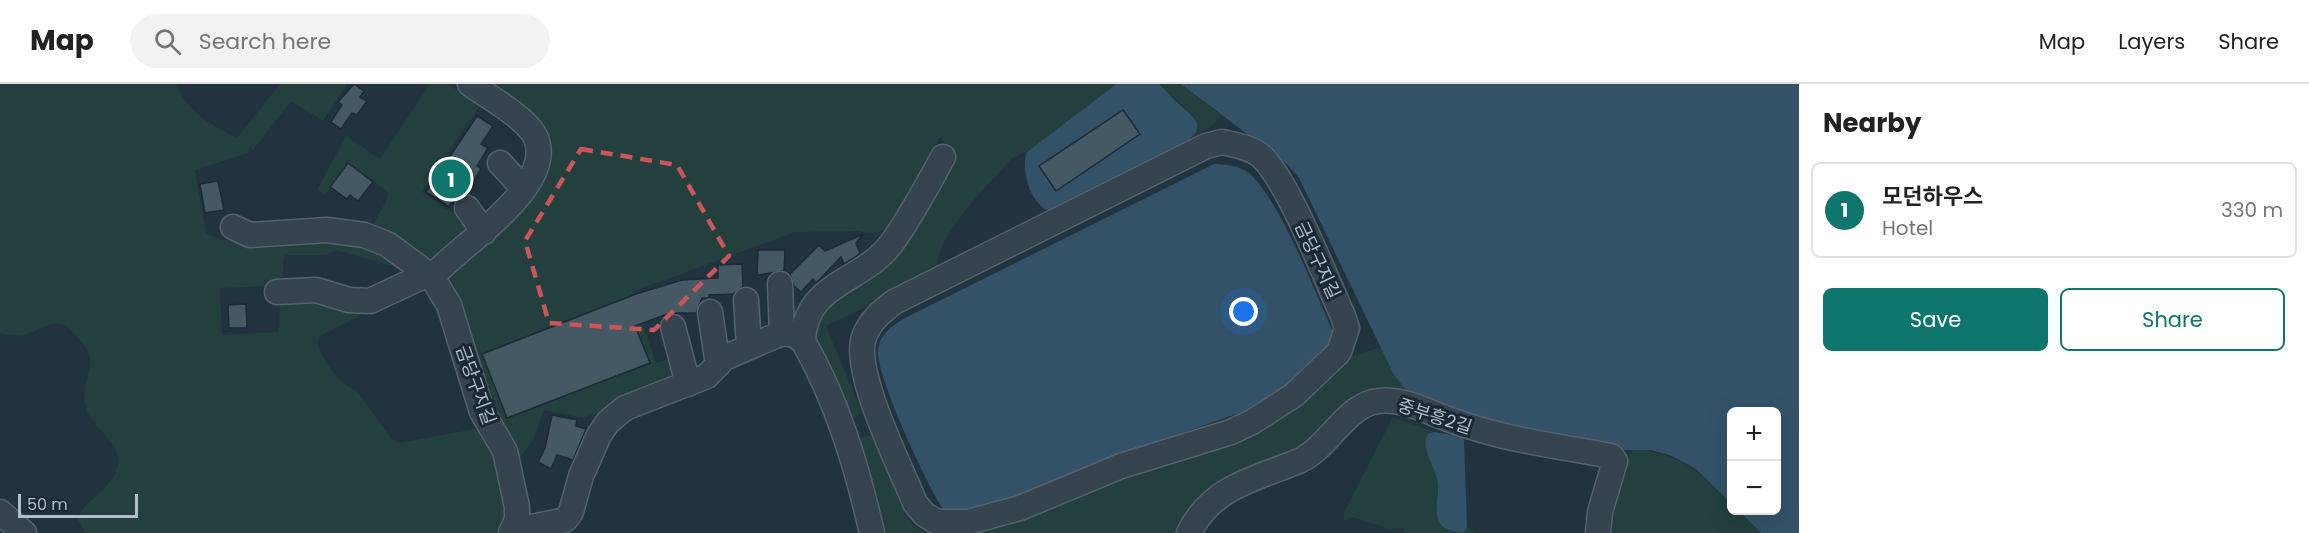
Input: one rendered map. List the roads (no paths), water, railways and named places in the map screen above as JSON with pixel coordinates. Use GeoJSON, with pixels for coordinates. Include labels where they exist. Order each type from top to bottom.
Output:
{"type":"FeatureCollection","features":[{"type":"Feature","properties":{"kind":"lane"},"geometry":{"type":"LineString","coordinates":[[277,292],[316,290],[349,300],[370,301],[430,275],[484,232],[523,189],[538,166],[535,136],[516,117],[470,84]]}},
{"type":"Feature","properties":{"kind":"lane","name":"금당구지길"},"geometry":{"type":"LineString","coordinates":[[1222,142],[1241,146],[1260,155],[1272,169],[1285,191],[1347,328],[1345,340],[1339,352],[1294,395],[1252,422],[1231,432],[1121,466],[1051,498],[968,522],[937,522],[924,514],[915,503],[881,422],[862,362],[863,338],[874,318],[894,302],[1062,217],[1196,150],[1222,142]]}},
{"type":"Feature","properties":{"kind":"lane"},"geometry":{"type":"LineString","coordinates":[[789,330],[806,318],[813,306],[832,287],[863,269],[891,245],[943,157]]}},
{"type":"Feature","properties":{"kind":"lane"},"geometry":{"type":"LineString","coordinates":[[500,163],[523,189]]}},
{"type":"Feature","properties":{"kind":"lane"},"geometry":{"type":"LineString","coordinates":[[466,208],[484,232]]}},
{"type":"Feature","properties":{"kind":"lane","name":"금당구지길"},"geometry":{"type":"LineString","coordinates":[[233,227],[250,235],[327,230],[364,235],[387,244],[430,275],[449,305],[482,412],[505,451],[517,507],[517,519],[512,532]]}},
{"type":"Feature","properties":{"kind":"lane"},"geometry":{"type":"LineString","coordinates":[[780,284],[789,330],[834,406],[865,502],[872,533]]}},
{"type":"Feature","properties":{"kind":"lane","name":"금당구지길"},"geometry":{"type":"LineString","coordinates":[[512,532],[565,520],[571,512],[581,476],[599,435],[608,422],[624,408],[707,376],[724,358],[789,330],[802,295]]}},
{"type":"Feature","properties":{"kind":"lane"},"geometry":{"type":"LineString","coordinates":[[746,300],[748,347]]}},
{"type":"Feature","properties":{"kind":"lane"},"geometry":{"type":"LineString","coordinates":[[710,312],[718,365]]}},
{"type":"Feature","properties":{"kind":"lane"},"geometry":{"type":"LineString","coordinates":[[673,327],[688,384]]}},
{"type":"Feature","properties":{"kind":"lane","name":"중부흥2길"},"geometry":{"type":"LineString","coordinates":[[1189,533],[1207,505],[1225,490],[1302,459],[1358,409],[1373,402],[1390,401],[1411,404],[1488,434],[1558,449],[1611,456],[1615,461],[1600,512],[1598,533]]}},
{"type":"Feature","properties":{"kind":"lane"},"geometry":{"type":"LineString","coordinates":[[845,436],[881,422]]}},
{"type":"Feature","properties":{"kind":"lane"},"geometry":{"type":"LineString","coordinates":[[0,512],[24,533]]}},
{"type":"Feature","properties":{"kind":"water"},"geometry":{"type":"Polygon","coordinates":[[[1116,84],[1159,84],[1191,115],[1197,124],[1197,129],[1181,145],[1054,210],[1046,210],[1035,199],[1028,184],[1025,169],[1026,153],[1116,84]]]}},
{"type":"Feature","properties":{"kind":"water"},"geometry":{"type":"Polygon","coordinates":[[[1181,84],[1799,84],[1799,533],[1761,533],[1743,515],[1781,515],[1781,407],[1727,407],[1727,499],[1696,469],[1672,456],[1651,450],[1612,450],[1552,444],[1407,391],[1394,375],[1299,178],[1288,165],[1181,84]]]}},
{"type":"Feature","properties":{"kind":"water"},"geometry":{"type":"Polygon","coordinates":[[[1214,164],[1232,166],[1249,173],[1273,204],[1296,248],[1333,332],[1327,353],[1306,365],[1282,389],[1242,412],[1121,454],[1017,497],[951,514],[943,509],[914,454],[884,380],[878,348],[885,334],[905,318],[1214,164]]]}},
{"type":"Feature","properties":{"kind":"water"},"geometry":{"type":"Polygon","coordinates":[[[1434,432],[1460,436],[1464,440],[1467,527],[1464,532],[1452,531],[1444,527],[1437,517],[1438,484],[1426,446],[1428,434],[1434,432]]]}},
{"type":"Feature","properties":{"kind":"place","name":"모던하우스"},"geometry":{"type":"Point","coordinates":[451,179]}}]}
